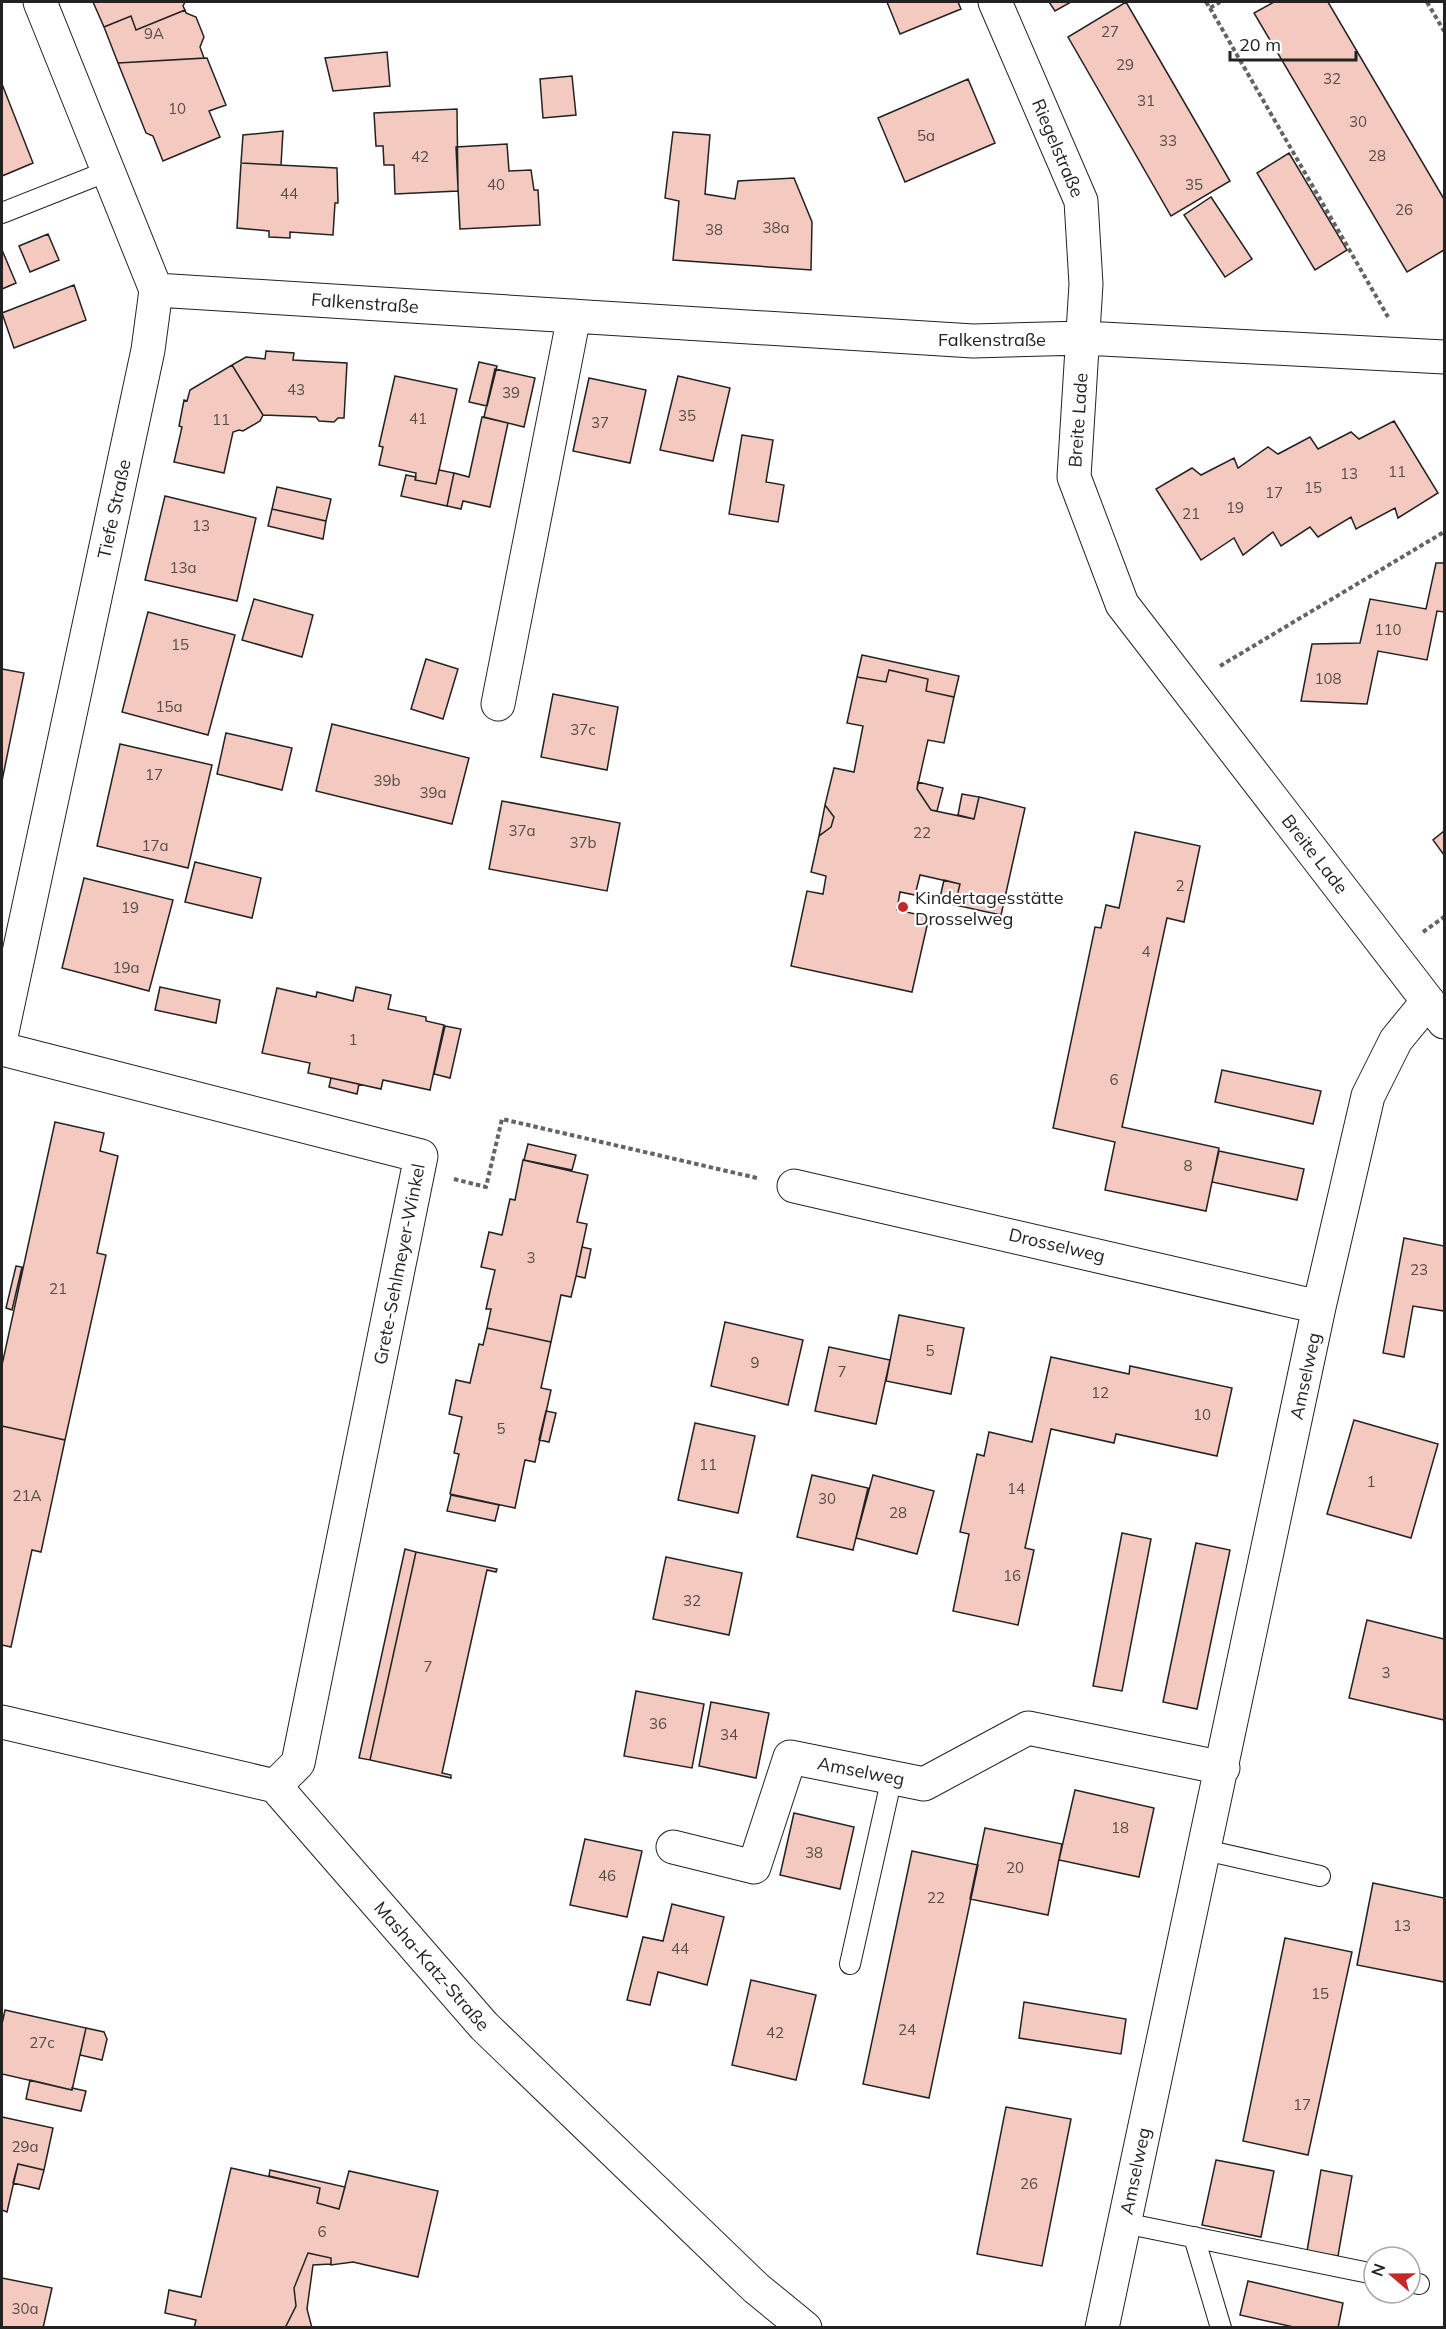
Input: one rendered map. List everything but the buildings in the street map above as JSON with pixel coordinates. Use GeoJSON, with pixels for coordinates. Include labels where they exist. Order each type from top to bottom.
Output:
{"type":"FeatureCollection","features":[{"type":"Feature","properties":{"kind":"street","name":"Tiefe Straße"},"geometry":{"type":"LineString","coordinates":[[2,1032],[148,350],[156,290],[40,2]]}},
{"type":"Feature","properties":{"kind":"street","name":"Riegelstraße"},"geometry":{"type":"LineString","coordinates":[[995,2],[1081,201],[1086,284],[1084,338]]}},
{"type":"Feature","properties":{"kind":"street","name":"Falkenstraße"},"geometry":{"type":"LineString","coordinates":[[156,290],[973,342],[1084,338],[1444,357]]}},
{"type":"Feature","properties":{"kind":"street"},"geometry":{"type":"LineString","coordinates":[[498,704],[574,316]]}},
{"type":"Feature","properties":{"kind":"street","name":"Breite Lade"},"geometry":{"type":"LineString","coordinates":[[1084,338],[1074,477],[1122,604],[1436,1012]]}},
{"type":"Feature","properties":{"kind":"street","name":"Amselweg"},"geometry":{"type":"LineString","coordinates":[[1102,2328],[1223,1768],[1319,1307],[1368,1096],[1396,1040],[1436,1012]]}},
{"type":"Feature","properties":{"kind":"street","name":"Grete-Sehlmeyer-Winkel"},"geometry":{"type":"LineString","coordinates":[[2,1049],[421,1156],[298,1763],[275,1786]]}},
{"type":"Feature","properties":{"kind":"street","name":"Drosselweg"},"geometry":{"type":"LineString","coordinates":[[794,1186],[1319,1307]]}},
{"type":"Feature","properties":{"kind":"street"},"geometry":{"type":"LineString","coordinates":[[2,1722],[275,1786]]}},
{"type":"Feature","properties":{"kind":"street","name":"Amselweg"},"geometry":{"type":"LineString","coordinates":[[673,1847],[754,1867],[790,1756],[924,1784],[1028,1728],[1223,1768]]}},
{"type":"Feature","properties":{"kind":"street","name":"Masha-Katz-Straße"},"geometry":{"type":"LineString","coordinates":[[275,1786],[484,2026],[756,2288],[805,2328]]}},
{"type":"Feature","properties":{"kind":"lane"},"geometry":{"type":"LineString","coordinates":[[2,213],[108,171]]}},
{"type":"Feature","properties":{"kind":"lane"},"geometry":{"type":"LineString","coordinates":[[850,1964],[892,1777]]}},
{"type":"Feature","properties":{"kind":"lane"},"geometry":{"type":"LineString","coordinates":[[1205,1850],[1320,1876]]}},
{"type":"Feature","properties":{"kind":"lane"},"geometry":{"type":"LineString","coordinates":[[1124,2223],[1362,2272]]}},
{"type":"Feature","properties":{"kind":"lane"},"geometry":{"type":"LineString","coordinates":[[1194,2237],[1221,2328]]}},
{"type":"Feature","properties":{"kind":"path"},"geometry":{"type":"LineString","coordinates":[[1206,2],[1410,354]]}},
{"type":"Feature","properties":{"kind":"path"},"geometry":{"type":"LineString","coordinates":[[1210,8],[1220,2]]}},
{"type":"Feature","properties":{"kind":"path"},"geometry":{"type":"LineString","coordinates":[[1427,2],[1444,31]]}},
{"type":"Feature","properties":{"kind":"path"},"geometry":{"type":"LineString","coordinates":[[1186,687],[1444,532]]}},
{"type":"Feature","properties":{"kind":"path"},"geometry":{"type":"LineString","coordinates":[[418,1170],[486,1187],[502,1119],[794,1186]]}},
{"type":"Feature","properties":{"kind":"place","name":"Kindertagesstätte Drosselweg"},"geometry":{"type":"Point","coordinates":[903,907]}}]}
